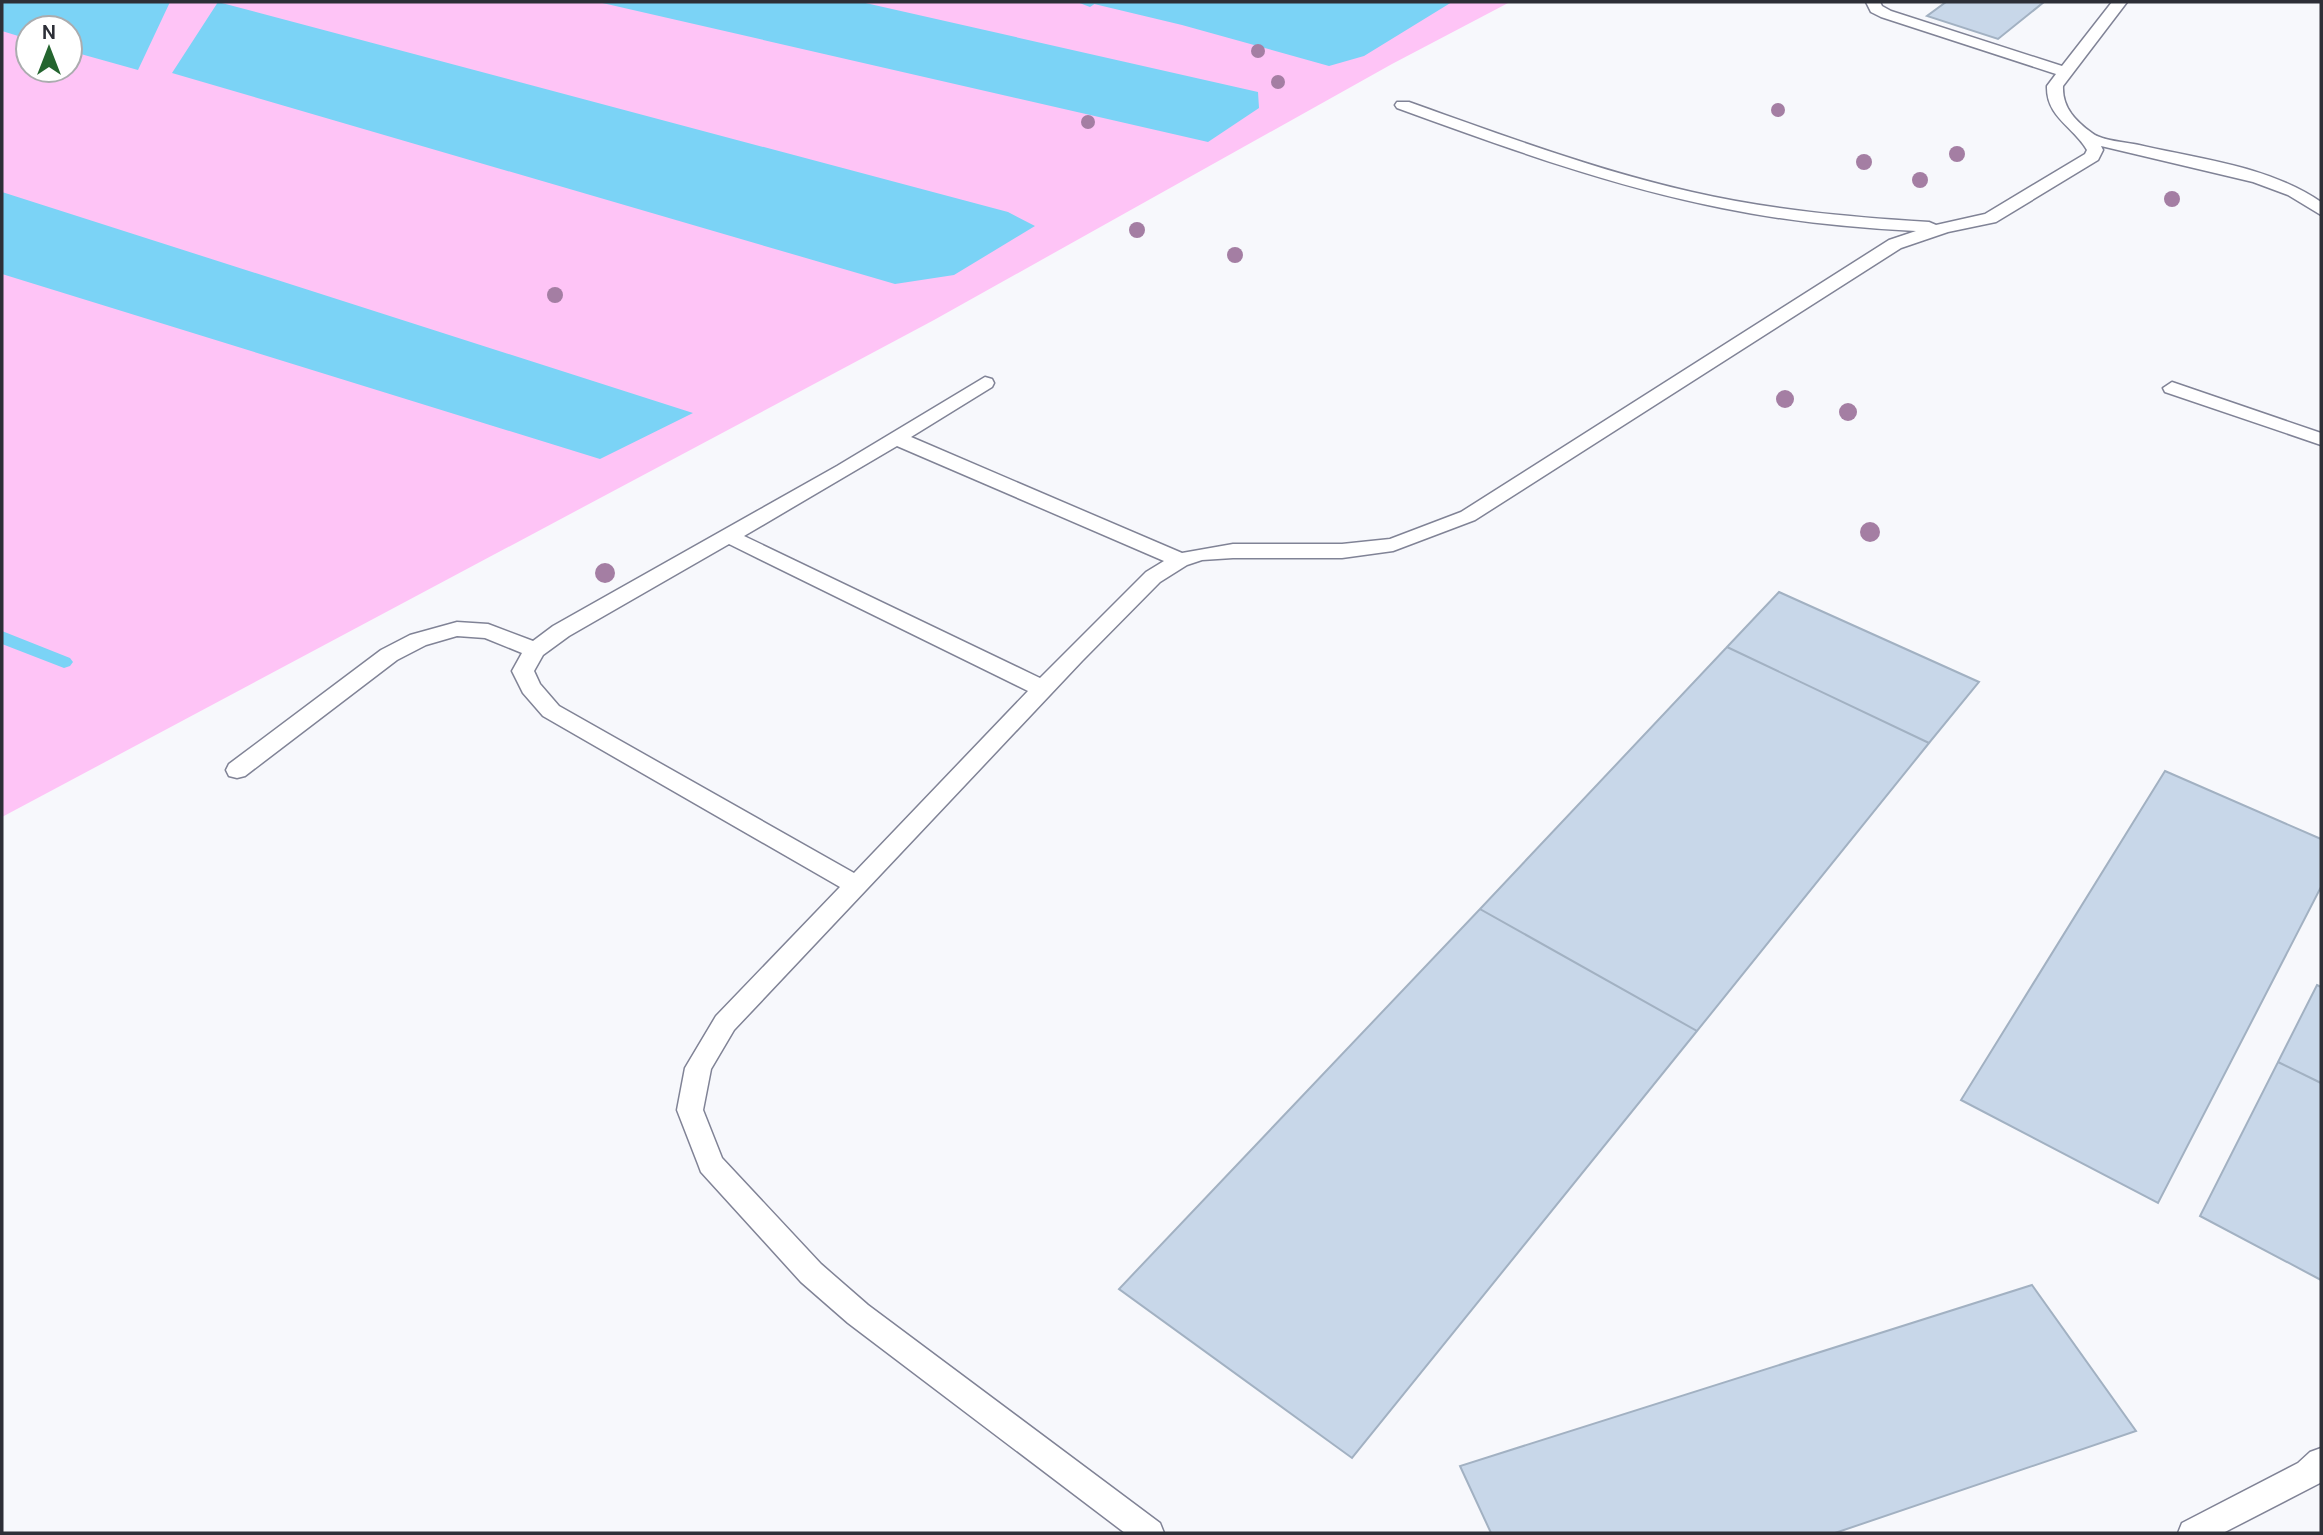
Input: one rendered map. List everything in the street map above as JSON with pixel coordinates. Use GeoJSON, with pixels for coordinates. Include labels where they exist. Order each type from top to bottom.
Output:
{"type":"FeatureCollection","features":[{"type":"Feature","properties":{"kind":"lane"},"geometry":{"type":"LineString","coordinates":[[1873,2],[1876,9],[1886,14],[2064,72]]}},
{"type":"Feature","properties":{"kind":"lane"},"geometry":{"type":"LineString","coordinates":[[1149,1533],[858,1314],[811,1273],[711,1164],[690,1110],[698,1068],[724,1023],[1153,577],[1180,560],[1202,554],[1233,551],[1342,551],[1393,545],[1457,521],[1895,244],[1944,228],[1990,218],[2091,158],[2095,150],[2090,139],[2080,127],[2056,110],[2053,100],[2055,86],[2120,2]]}},
{"type":"Feature","properties":{"kind":"lane"},"geometry":{"type":"LineString","coordinates":[[1403,105],[1531,150],[1691,197],[1858,224],[1944,228]]}},
{"type":"Feature","properties":{"kind":"lane"},"geometry":{"type":"LineString","coordinates":[[2090,139],[2258,178],[2294,191],[2321,210]]}},
{"type":"Feature","properties":{"kind":"lane"},"geometry":{"type":"LineString","coordinates":[[856,885],[551,711],[531,688],[523,671],[535,650],[561,631],[896,438],[985,383]]}},
{"type":"Feature","properties":{"kind":"lane"},"geometry":{"type":"LineString","coordinates":[[2172,387],[2321,439]]}},
{"type":"Feature","properties":{"kind":"lane"},"geometry":{"type":"LineString","coordinates":[[896,438],[1180,560]]}},
{"type":"Feature","properties":{"kind":"lane"},"geometry":{"type":"LineString","coordinates":[[728,536],[1043,689]]}},
{"type":"Feature","properties":{"kind":"lane"},"geometry":{"type":"LineString","coordinates":[[237,770],[389,655],[418,640],[457,629],[488,631],[535,650]]}},
{"type":"Feature","properties":{"kind":"lane"},"geometry":{"type":"LineString","coordinates":[[2193,1533],[2309,1473],[2321,1462]]}},
{"type":"Feature","properties":{"kind":"shaded area"},"geometry":{"type":"Polygon","coordinates":[[[2,2],[1510,2],[1392,64],[934,320],[2,817],[2,2]]]}},
{"type":"Feature","properties":{"kind":"water"},"geometry":{"type":"Polygon","coordinates":[[[2,2],[170,2],[138,70],[84,55],[84,14],[14,14],[14,35],[2,31],[2,2]]]}},
{"type":"Feature","properties":{"kind":"water"},"geometry":{"type":"Polygon","coordinates":[[[218,2],[1008,212],[1035,226],[954,275],[895,284],[172,73],[218,2]]]}},
{"type":"Feature","properties":{"kind":"water"},"geometry":{"type":"Polygon","coordinates":[[[598,2],[861,2],[1258,92],[1259,108],[1208,142],[598,2]]]}},
{"type":"Feature","properties":{"kind":"water"},"geometry":{"type":"Polygon","coordinates":[[[1452,2],[1364,56],[1329,66],[1182,25],[1090,3],[1452,2]]]}},
{"type":"Feature","properties":{"kind":"water"},"geometry":{"type":"Polygon","coordinates":[[[2,192],[693,413],[600,459],[2,274],[2,192]]]}},
{"type":"Feature","properties":{"kind":"building"},"geometry":{"type":"Polygon","coordinates":[[[1946,2],[2044,2],[1998,39],[1927,16],[1946,2]]]}},
{"type":"Feature","properties":{"kind":"building"},"geometry":{"type":"Polygon","coordinates":[[[1779,592],[1979,682],[1929,743],[1727,647],[1779,592]]]}},
{"type":"Feature","properties":{"kind":"building"},"geometry":{"type":"Polygon","coordinates":[[[1727,647],[1929,743],[1697,1031],[1480,909],[1727,647]]]}},
{"type":"Feature","properties":{"kind":"building"},"geometry":{"type":"Polygon","coordinates":[[[2165,771],[2321,839],[2321,887],[2158,1203],[1961,1100],[2165,771]]]}},
{"type":"Feature","properties":{"kind":"building"},"geometry":{"type":"Polygon","coordinates":[[[1480,909],[1697,1031],[1352,1458],[1119,1289],[1480,909]]]}},
{"type":"Feature","properties":{"kind":"building"},"geometry":{"type":"Polygon","coordinates":[[[2317,985],[2321,987],[2321,1083],[2278,1062],[2317,985]]]}},
{"type":"Feature","properties":{"kind":"building"},"geometry":{"type":"Polygon","coordinates":[[[2278,1062],[2321,1083],[2321,1280],[2200,1216],[2278,1062]]]}},
{"type":"Feature","properties":{"kind":"building"},"geometry":{"type":"Polygon","coordinates":[[[2032,1285],[2136,1431],[1835,1533],[1491,1533],[1460,1466],[2032,1285]]]}},
{"type":"Feature","properties":{"kind":"waterway"},"geometry":{"type":"LineString","coordinates":[[1083,2],[1090,3]]}},
{"type":"Feature","properties":{"kind":"waterway"},"geometry":{"type":"LineString","coordinates":[[2,637],[64,662]]}}]}
